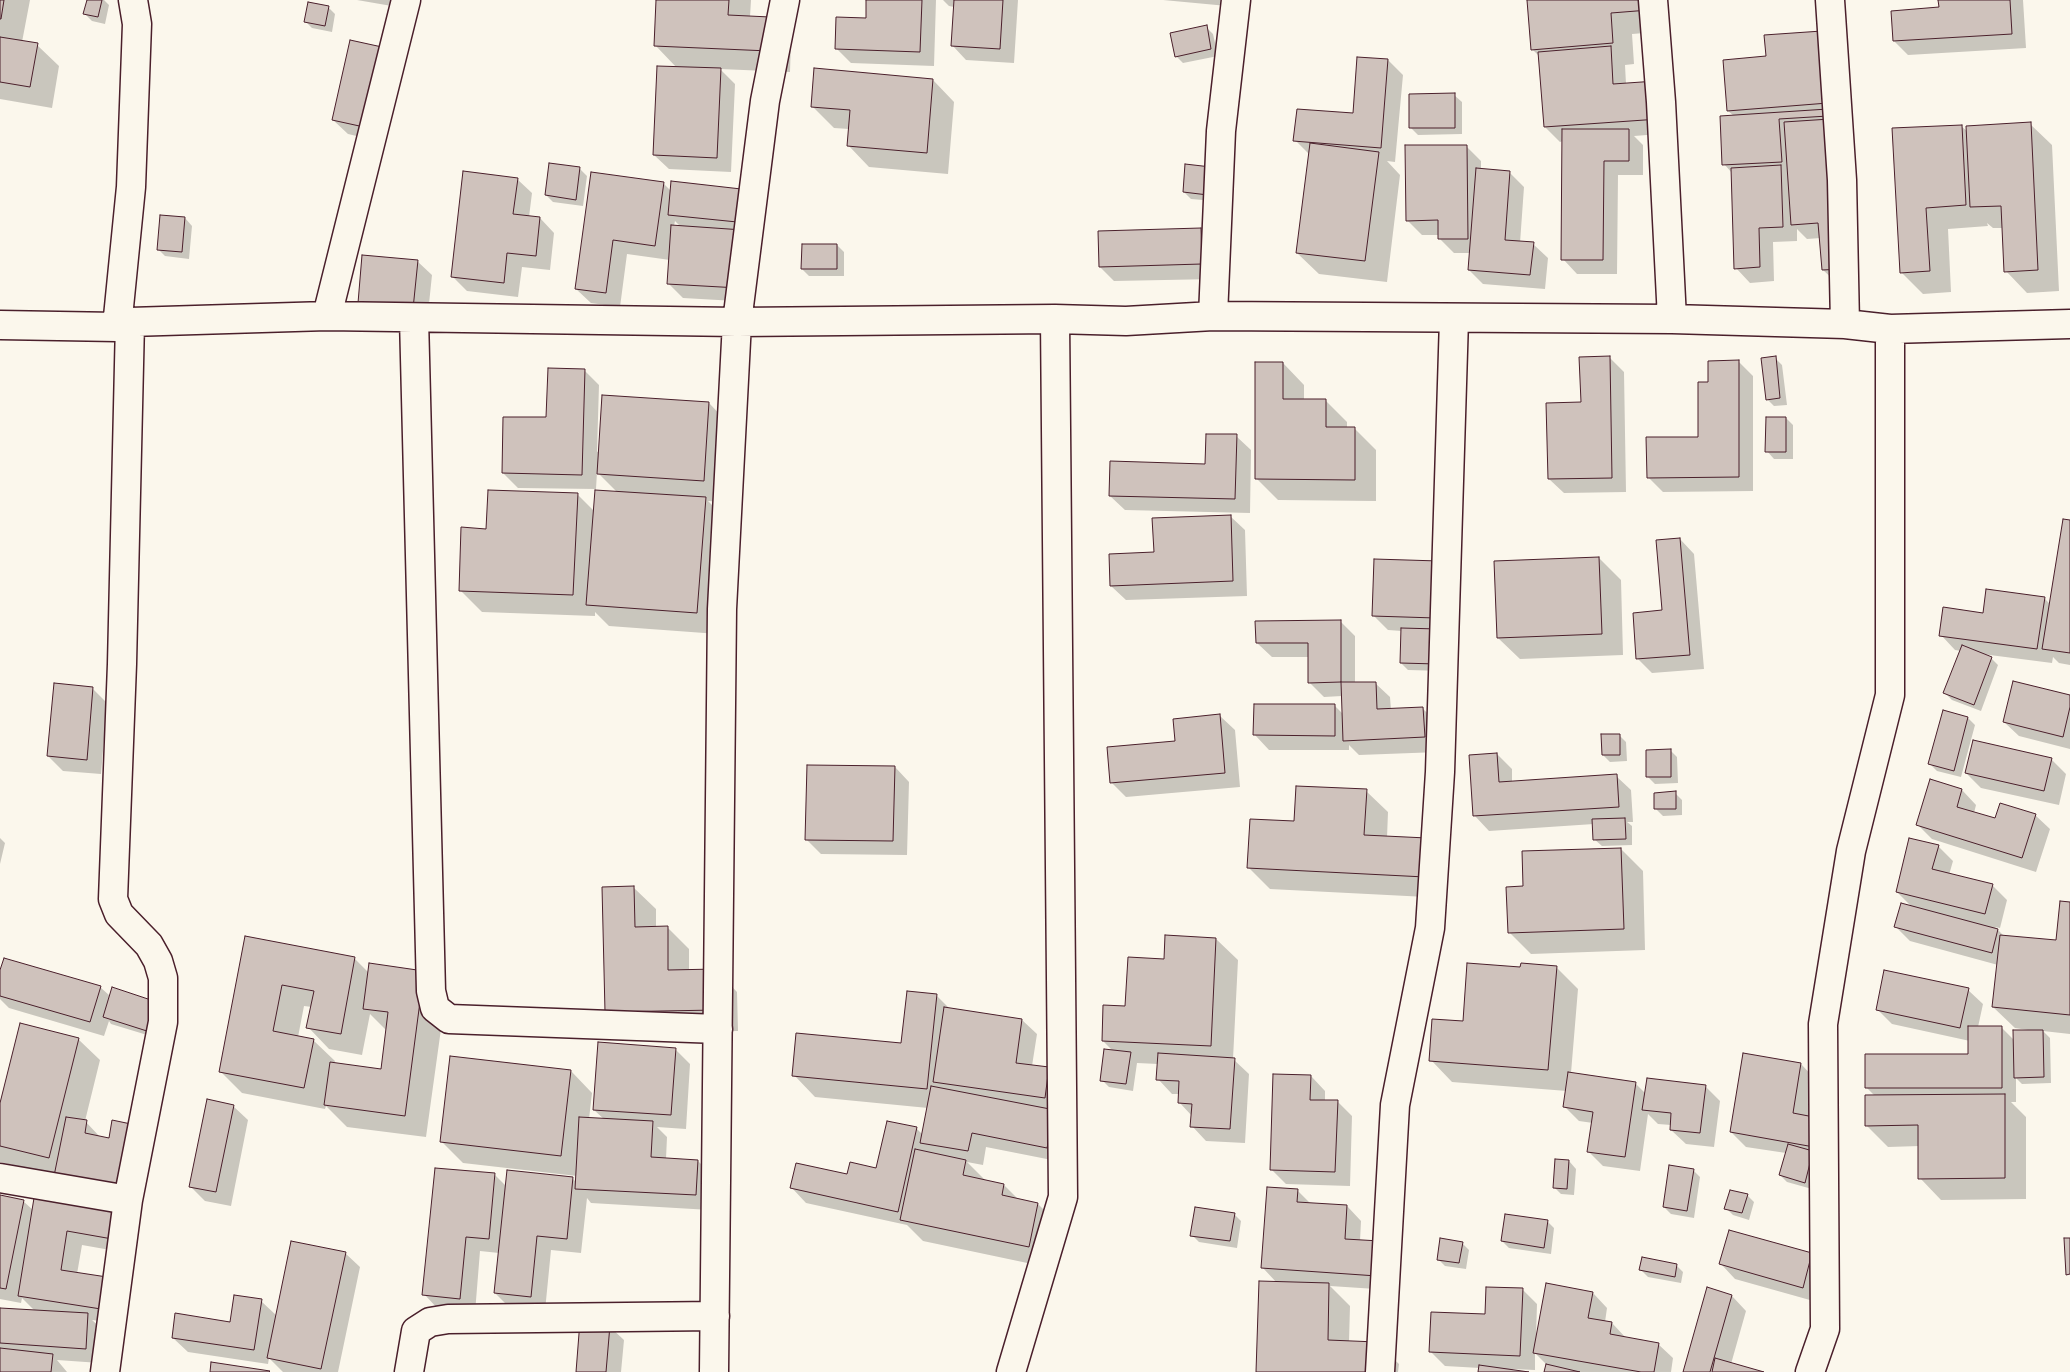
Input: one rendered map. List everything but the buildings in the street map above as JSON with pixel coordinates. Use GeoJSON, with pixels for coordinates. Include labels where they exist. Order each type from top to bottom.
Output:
{"type":"FeatureCollection","features":[{"type":"Feature","properties":{"kind":"street"},"geometry":{"type":"LineString","coordinates":[[105,1372],[128,1200],[163,1022],[163,978],[158,960],[149,945],[119,914],[113,899],[122,664],[124,325],[136,24],[133,0]]}},
{"type":"Feature","properties":{"kind":"street"},"geometry":{"type":"LineString","coordinates":[[327,316],[406,0]]}},
{"type":"Feature","properties":{"kind":"street"},"geometry":{"type":"LineString","coordinates":[[714,1372],[722,609],[737,322],[765,100],[785,0]]}},
{"type":"Feature","properties":{"kind":"street"},"geometry":{"type":"LineString","coordinates":[[1213,316],[1221,130],[1236,0]]}},
{"type":"Feature","properties":{"kind":"street"},"geometry":{"type":"LineString","coordinates":[[1653,0],[1661,102],[1672,319]]}},
{"type":"Feature","properties":{"kind":"street"},"geometry":{"type":"LineString","coordinates":[[1830,0],[1842,180],[1845,324]]}},
{"type":"Feature","properties":{"kind":"street"},"geometry":{"type":"LineString","coordinates":[[0,325],[124,325],[327,316],[737,322],[1055,319],[1126,321],[1213,316],[1672,319],[1845,324],[1890,329],[2070,324]]}},
{"type":"Feature","properties":{"kind":"street"},"geometry":{"type":"LineString","coordinates":[[414,318],[431,991],[435,1008],[449,1019],[718,1029]]}},
{"type":"Feature","properties":{"kind":"street"},"geometry":{"type":"LineString","coordinates":[[1011,1372],[1063,1197],[1055,319]]}},
{"type":"Feature","properties":{"kind":"street"},"geometry":{"type":"LineString","coordinates":[[1380,1372],[1395,1105],[1430,928],[1440,772],[1454,319]]}},
{"type":"Feature","properties":{"kind":"street"},"geometry":{"type":"LineString","coordinates":[[1810,1372],[1825,1329],[1823,1024],[1851,851],[1890,695],[1890,329]]}},
{"type":"Feature","properties":{"kind":"street"},"geometry":{"type":"LineString","coordinates":[[0,1178],[128,1200]]}},
{"type":"Feature","properties":{"kind":"street"},"geometry":{"type":"LineString","coordinates":[[409,1372],[416,1331],[430,1322],[448,1319],[715,1316]]}}]}
